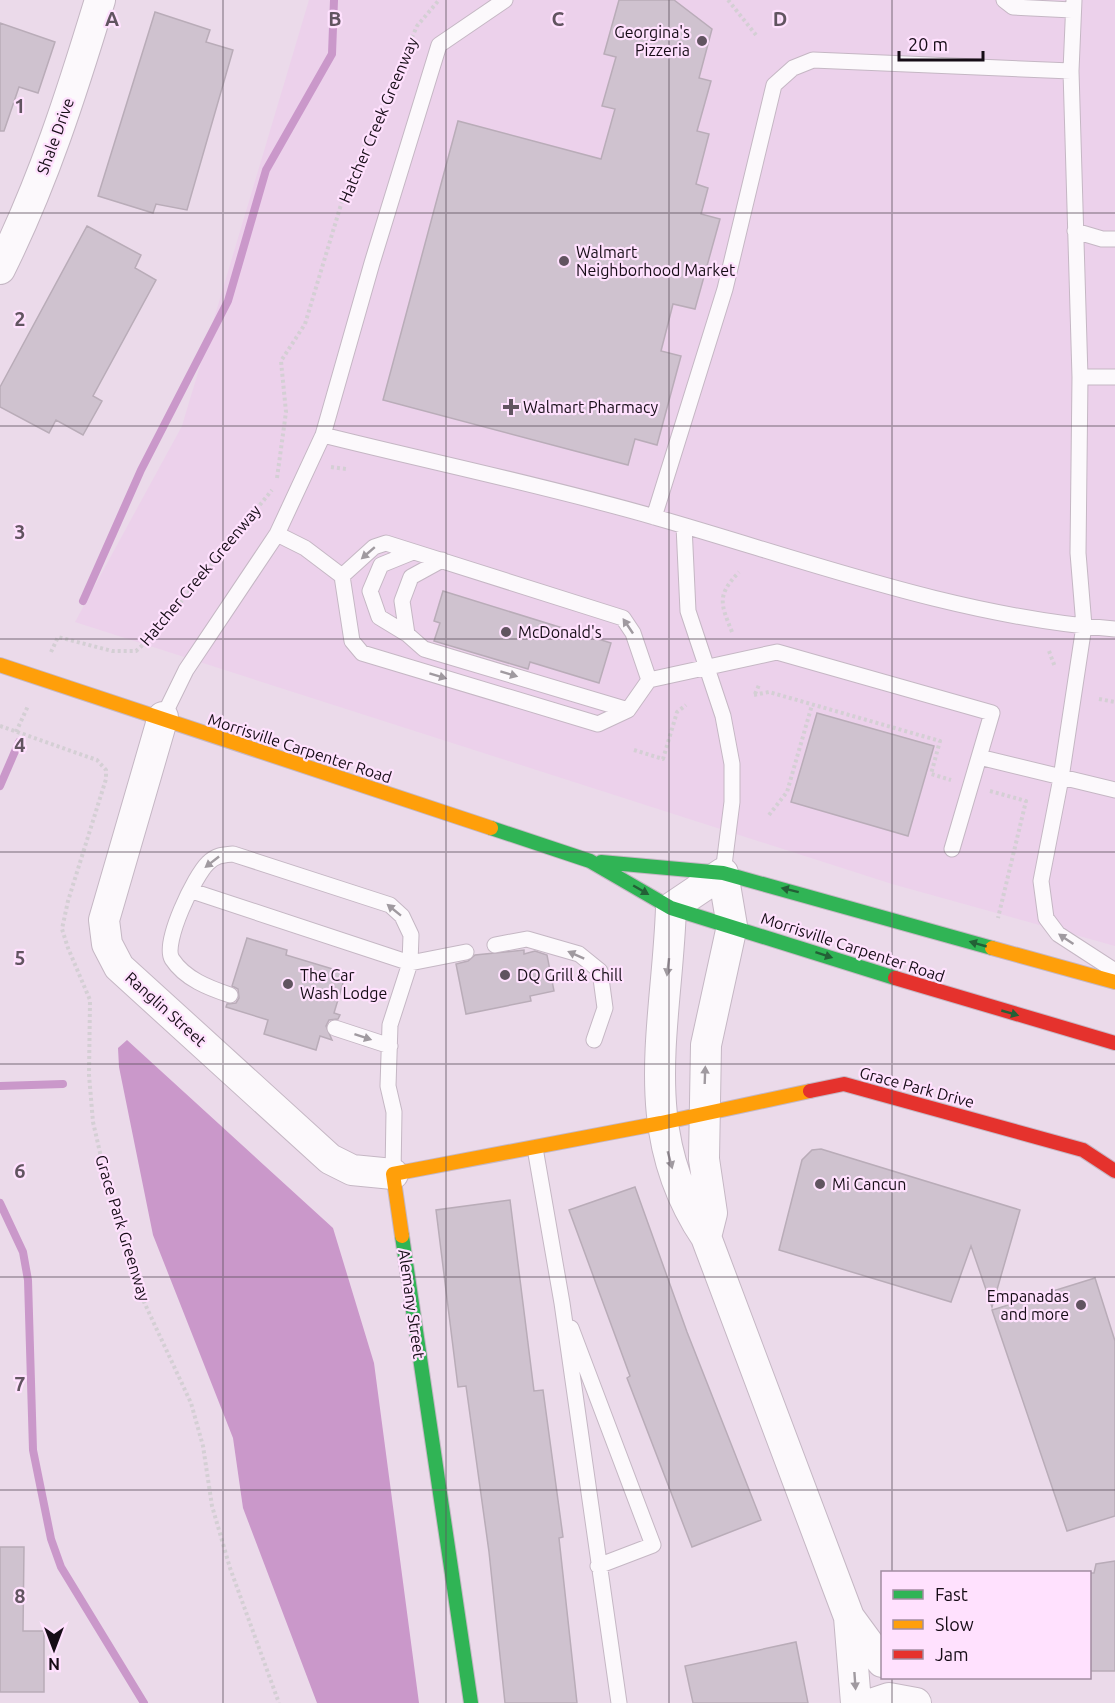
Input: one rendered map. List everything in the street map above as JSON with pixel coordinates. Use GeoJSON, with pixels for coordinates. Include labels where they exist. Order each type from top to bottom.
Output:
{"type":"FeatureCollection","features":[{"type":"Feature","properties":{"kind":"main road","name":"Morrisville Carpenter Road"},"geometry":{"type":"LineString","coordinates":[[0,665],[164,717],[198,732],[590,861],[672,908],[962,999],[1115,1043]]}},
{"type":"Feature","properties":{"kind":"main road","name":"Morrisville Carpenter Road"},"geometry":{"type":"LineString","coordinates":[[590,861],[723,873],[1115,982]]}},
{"type":"Feature","properties":{"kind":"main road","name":"Grace Park Drive"},"geometry":{"type":"LineString","coordinates":[[704,1113],[844,1084],[1083,1150],[1115,1171]]}},
{"type":"Feature","properties":{"kind":"main road"},"geometry":{"type":"LineString","coordinates":[[393,1174],[535,1148],[704,1113]]}},
{"type":"Feature","properties":{"kind":"main road","name":"Alemany Street"},"geometry":{"type":"LineString","coordinates":[[393,1174],[471,1703]]}},
{"type":"Feature","properties":{"kind":"street","name":"Shale Drive"},"geometry":{"type":"LineString","coordinates":[[0,268],[19,231],[54,142],[100,0]]}},
{"type":"Feature","properties":{"kind":"street","name":"Ranglin Street"},"geometry":{"type":"LineString","coordinates":[[164,717],[104,920],[107,944],[119,966],[330,1159],[352,1170],[393,1174]]}},
{"type":"Feature","properties":{"kind":"street"},"geometry":{"type":"LineString","coordinates":[[706,1237],[712,1213],[704,1159],[706,1045],[732,926],[723,873],[672,908],[659,1038],[661,1123],[671,1165],[687,1209],[706,1237],[849,1617],[881,1661]]}},
{"type":"Feature","properties":{"kind":"street"},"geometry":{"type":"LineString","coordinates":[[849,1617],[856,1703]]}},
{"type":"Feature","properties":{"kind":"lane"},"geometry":{"type":"LineString","coordinates":[[164,717],[186,670],[277,534],[323,435],[372,263],[439,45],[505,0]]}},
{"type":"Feature","properties":{"kind":"lane"},"geometry":{"type":"LineString","coordinates":[[1004,0],[1013,7],[1073,5],[1071,71],[1080,377],[1078,553],[1084,626],[1061,778],[1041,881],[1046,918],[1058,934],[1115,971]]}},
{"type":"Feature","properties":{"kind":"lane"},"geometry":{"type":"LineString","coordinates":[[654,517],[724,289],[774,84],[793,68],[813,60],[1071,71]]}},
{"type":"Feature","properties":{"kind":"lane"},"geometry":{"type":"LineString","coordinates":[[1075,231],[1102,239],[1115,239]]}},
{"type":"Feature","properties":{"kind":"lane"},"geometry":{"type":"LineString","coordinates":[[1080,377],[1115,377]]}},
{"type":"Feature","properties":{"kind":"lane"},"geometry":{"type":"LineString","coordinates":[[323,435],[654,517],[951,603],[1084,626],[1115,629]]}},
{"type":"Feature","properties":{"kind":"lane"},"geometry":{"type":"LineString","coordinates":[[684,526],[688,611],[723,716],[732,764],[732,802],[723,873]]}},
{"type":"Feature","properties":{"kind":"lane"},"geometry":{"type":"LineString","coordinates":[[277,534],[305,548],[342,576],[352,641],[362,653],[598,724],[628,710],[649,680],[777,652],[992,713],[952,849]]}},
{"type":"Feature","properties":{"kind":"lane"},"geometry":{"type":"LineString","coordinates":[[342,576],[374,547],[386,543],[622,618],[633,633],[649,680]]}},
{"type":"Feature","properties":{"kind":"lane"},"geometry":{"type":"LineString","coordinates":[[413,552],[381,565],[370,591],[379,617],[407,634],[424,649],[628,710]]}},
{"type":"Feature","properties":{"kind":"lane"},"geometry":{"type":"LineString","coordinates":[[407,634],[402,601],[411,578],[442,560]]}},
{"type":"Feature","properties":{"kind":"lane"},"geometry":{"type":"LineString","coordinates":[[979,757],[1115,790]]}},
{"type":"Feature","properties":{"kind":"lane"},"geometry":{"type":"LineString","coordinates":[[230,995],[203,986],[172,960],[168,949],[179,913],[206,865],[217,856],[234,854],[390,905],[402,916],[411,935],[410,963],[390,1025],[388,1086],[394,1112],[393,1174]]}},
{"type":"Feature","properties":{"kind":"lane"},"geometry":{"type":"LineString","coordinates":[[192,891],[410,963],[466,952]]}},
{"type":"Feature","properties":{"kind":"lane"},"geometry":{"type":"LineString","coordinates":[[495,945],[527,939],[579,954],[600,971],[604,1008],[594,1040]]}},
{"type":"Feature","properties":{"kind":"lane"},"geometry":{"type":"LineString","coordinates":[[335,1028],[390,1046]]}},
{"type":"Feature","properties":{"kind":"lane"},"geometry":{"type":"LineString","coordinates":[[535,1148],[562,1303],[619,1703]]}},
{"type":"Feature","properties":{"kind":"lane"},"geometry":{"type":"LineString","coordinates":[[562,1303],[653,1545],[598,1566]]}},
{"type":"Feature","properties":{"kind":"path","name":"Hatcher Creek Greenway"},"geometry":{"type":"LineString","coordinates":[[58,637],[112,651],[136,651],[154,635],[276,484],[286,412],[281,361],[305,324],[351,177],[417,26],[439,0]]}},
{"type":"Feature","properties":{"kind":"path"},"geometry":{"type":"LineString","coordinates":[[728,0],[756,35]]}},
{"type":"Feature","properties":{"kind":"path"},"geometry":{"type":"LineString","coordinates":[[732,632],[721,604],[725,586],[739,572]]}},
{"type":"Feature","properties":{"kind":"path"},"geometry":{"type":"LineString","coordinates":[[759,685],[754,695],[769,692],[940,741],[931,774],[1026,801],[996,928]]}},
{"type":"Feature","properties":{"kind":"path"},"geometry":{"type":"LineString","coordinates":[[1099,699],[1115,702]]}},
{"type":"Feature","properties":{"kind":"path"},"geometry":{"type":"LineString","coordinates":[[634,750],[663,759],[677,712],[686,705]]}},
{"type":"Feature","properties":{"kind":"path"},"geometry":{"type":"LineString","coordinates":[[769,814],[787,792],[812,705]]}},
{"type":"Feature","properties":{"kind":"path","name":"Grace Park Greenway"},"geometry":{"type":"LineString","coordinates":[[0,726],[97,760],[106,770],[106,779],[68,901],[62,929],[90,1000],[89,1075],[93,1122],[104,1170],[138,1288],[191,1403],[203,1446],[212,1506],[230,1568],[279,1703]]}},
{"type":"Feature","properties":{"kind":"shaded area"},"geometry":{"type":"Polygon","coordinates":[[[309,0],[1115,0],[1115,946],[892,884],[75,622],[182,426],[309,0]]]}},
{"type":"Feature","properties":{"kind":"shaded area"},"geometry":{"type":"Polygon","coordinates":[[[127,1040],[333,1228],[374,1363],[419,1703],[317,1703],[243,1508],[233,1438],[153,1235],[119,1067],[118,1048],[127,1040]]]}},
{"type":"Feature","properties":{"kind":"building","name":"Walmart Neighborhood Market"},"geometry":{"type":"Polygon","coordinates":[[[619,0],[674,0],[712,29],[699,78],[711,81],[697,131],[709,134],[696,184],[708,188],[701,214],[720,219],[695,309],[673,304],[661,351],[681,356],[657,445],[635,439],[628,465],[383,400],[458,121],[601,159],[615,109],[602,106],[616,57],[604,54],[619,0]]]}},
{"type":"Feature","properties":{"kind":"building"},"geometry":{"type":"Polygon","coordinates":[[[155,12],[210,30],[206,42],[233,50],[187,210],[156,204],[153,213],[98,196],[155,12]]]}},
{"type":"Feature","properties":{"kind":"building"},"geometry":{"type":"Polygon","coordinates":[[[0,23],[55,42],[38,93],[19,87],[4,131],[0,131],[0,23]]]}},
{"type":"Feature","properties":{"kind":"building"},"geometry":{"type":"Polygon","coordinates":[[[87,226],[141,255],[135,268],[156,280],[93,396],[102,401],[83,435],[56,420],[49,433],[0,407],[0,387],[87,226]]]}},
{"type":"Feature","properties":{"kind":"building","name":"McDonald's"},"geometry":{"type":"Polygon","coordinates":[[[443,591],[611,643],[599,683],[530,662],[528,669],[434,641],[440,623],[434,621],[443,591]]]}},
{"type":"Feature","properties":{"kind":"building"},"geometry":{"type":"Polygon","coordinates":[[[817,713],[934,746],[908,836],[791,802],[817,713]]]}},
{"type":"Feature","properties":{"kind":"building","name":"The Car Wash Lodge"},"geometry":{"type":"Polygon","coordinates":[[[247,938],[287,950],[286,955],[346,973],[334,1013],[340,1015],[338,1019],[329,1020],[326,1026],[332,1040],[320,1036],[316,1050],[264,1034],[268,1020],[226,1007],[227,1004],[236,1003],[239,998],[238,989],[232,986],[247,938]]]}},
{"type":"Feature","properties":{"kind":"building","name":"DQ Grill & Chill"},"geometry":{"type":"Polygon","coordinates":[[[524,950],[524,954],[535,951],[547,955],[554,991],[530,996],[531,1001],[466,1014],[456,964],[468,961],[475,955],[524,950]]]}},
{"type":"Feature","properties":{"kind":"building"},"geometry":{"type":"Polygon","coordinates":[[[821,1149],[1020,1210],[992,1307],[971,1246],[951,1302],[779,1250],[802,1160],[812,1150],[821,1149]]]}},
{"type":"Feature","properties":{"kind":"building"},"geometry":{"type":"Polygon","coordinates":[[[635,1187],[687,1332],[761,1520],[692,1547],[627,1378],[630,1376],[569,1210],[635,1187]]]}},
{"type":"Feature","properties":{"kind":"building"},"geometry":{"type":"Polygon","coordinates":[[[510,1200],[534,1391],[543,1390],[563,1537],[559,1538],[577,1703],[505,1703],[489,1552],[466,1386],[458,1387],[436,1210],[510,1200]]]}},
{"type":"Feature","properties":{"kind":"building"},"geometry":{"type":"Polygon","coordinates":[[[1095,1278],[1115,1341],[1115,1516],[1067,1531],[992,1310],[1095,1278]]]}},
{"type":"Feature","properties":{"kind":"building"},"geometry":{"type":"Polygon","coordinates":[[[0,1547],[24,1547],[23,1631],[44,1631],[44,1692],[0,1692],[0,1547]]]}},
{"type":"Feature","properties":{"kind":"building"},"geometry":{"type":"Polygon","coordinates":[[[1115,1561],[1115,1671],[1091,1671],[1091,1573],[1094,1573],[1096,1564],[1115,1561]]]}},
{"type":"Feature","properties":{"kind":"building"},"geometry":{"type":"Polygon","coordinates":[[[796,1642],[808,1703],[693,1703],[685,1666],[796,1642]]]}},
{"type":"Feature","properties":{"kind":"waterway"},"geometry":{"type":"LineString","coordinates":[[83,601],[141,470],[228,301],[266,170],[332,54],[334,0]]}},
{"type":"Feature","properties":{"kind":"waterway"},"geometry":{"type":"LineString","coordinates":[[0,786],[19,742]]}},
{"type":"Feature","properties":{"kind":"waterway"},"geometry":{"type":"LineString","coordinates":[[0,1086],[63,1084]]}},
{"type":"Feature","properties":{"kind":"waterway"},"geometry":{"type":"LineString","coordinates":[[0,1203],[23,1252],[28,1280],[33,1450],[51,1539],[61,1567],[144,1703]]}},
{"type":"Feature","properties":{"kind":"traffic: fast"},"geometry":{"type":"LineString","coordinates":[[491,828],[590,861],[671,908],[895,978]]}},
{"type":"Feature","properties":{"kind":"traffic: fast"},"geometry":{"type":"LineString","coordinates":[[601,862],[723,873],[992,948]]}},
{"type":"Feature","properties":{"kind":"traffic: fast"},"geometry":{"type":"LineString","coordinates":[[402,1236],[471,1703]]}},
{"type":"Feature","properties":{"kind":"traffic: slow"},"geometry":{"type":"LineString","coordinates":[[0,665],[491,828]]}},
{"type":"Feature","properties":{"kind":"traffic: slow"},"geometry":{"type":"LineString","coordinates":[[992,948],[1115,982]]}},
{"type":"Feature","properties":{"kind":"traffic: slow"},"geometry":{"type":"LineString","coordinates":[[402,1236],[393,1174],[661,1123],[810,1091]]}},
{"type":"Feature","properties":{"kind":"traffic: jam"},"geometry":{"type":"LineString","coordinates":[[895,978],[1115,1043]]}},
{"type":"Feature","properties":{"kind":"traffic: jam"},"geometry":{"type":"LineString","coordinates":[[810,1091],[844,1084],[1083,1150],[1115,1171]]}},
{"type":"Feature","properties":{"kind":"place","name":"Georgina's Pizzeria"},"geometry":{"type":"Point","coordinates":[702,41]}},
{"type":"Feature","properties":{"kind":"place","name":"Walmart Neighborhood Market"},"geometry":{"type":"Point","coordinates":[564,261]}},
{"type":"Feature","properties":{"kind":"place","name":"Walmart Pharmacy"},"geometry":{"type":"Point","coordinates":[511,407]}},
{"type":"Feature","properties":{"kind":"place","name":"McDonald's"},"geometry":{"type":"Point","coordinates":[506,632]}},
{"type":"Feature","properties":{"kind":"place","name":"DQ Grill & Chill"},"geometry":{"type":"Point","coordinates":[505,975]}},
{"type":"Feature","properties":{"kind":"place","name":"The Car Wash Lodge"},"geometry":{"type":"Point","coordinates":[288,984]}},
{"type":"Feature","properties":{"kind":"place","name":"Mi Cancun"},"geometry":{"type":"Point","coordinates":[820,1184]}},
{"type":"Feature","properties":{"kind":"place","name":"Empanadas and more"},"geometry":{"type":"Point","coordinates":[1081,1305]}}]}
